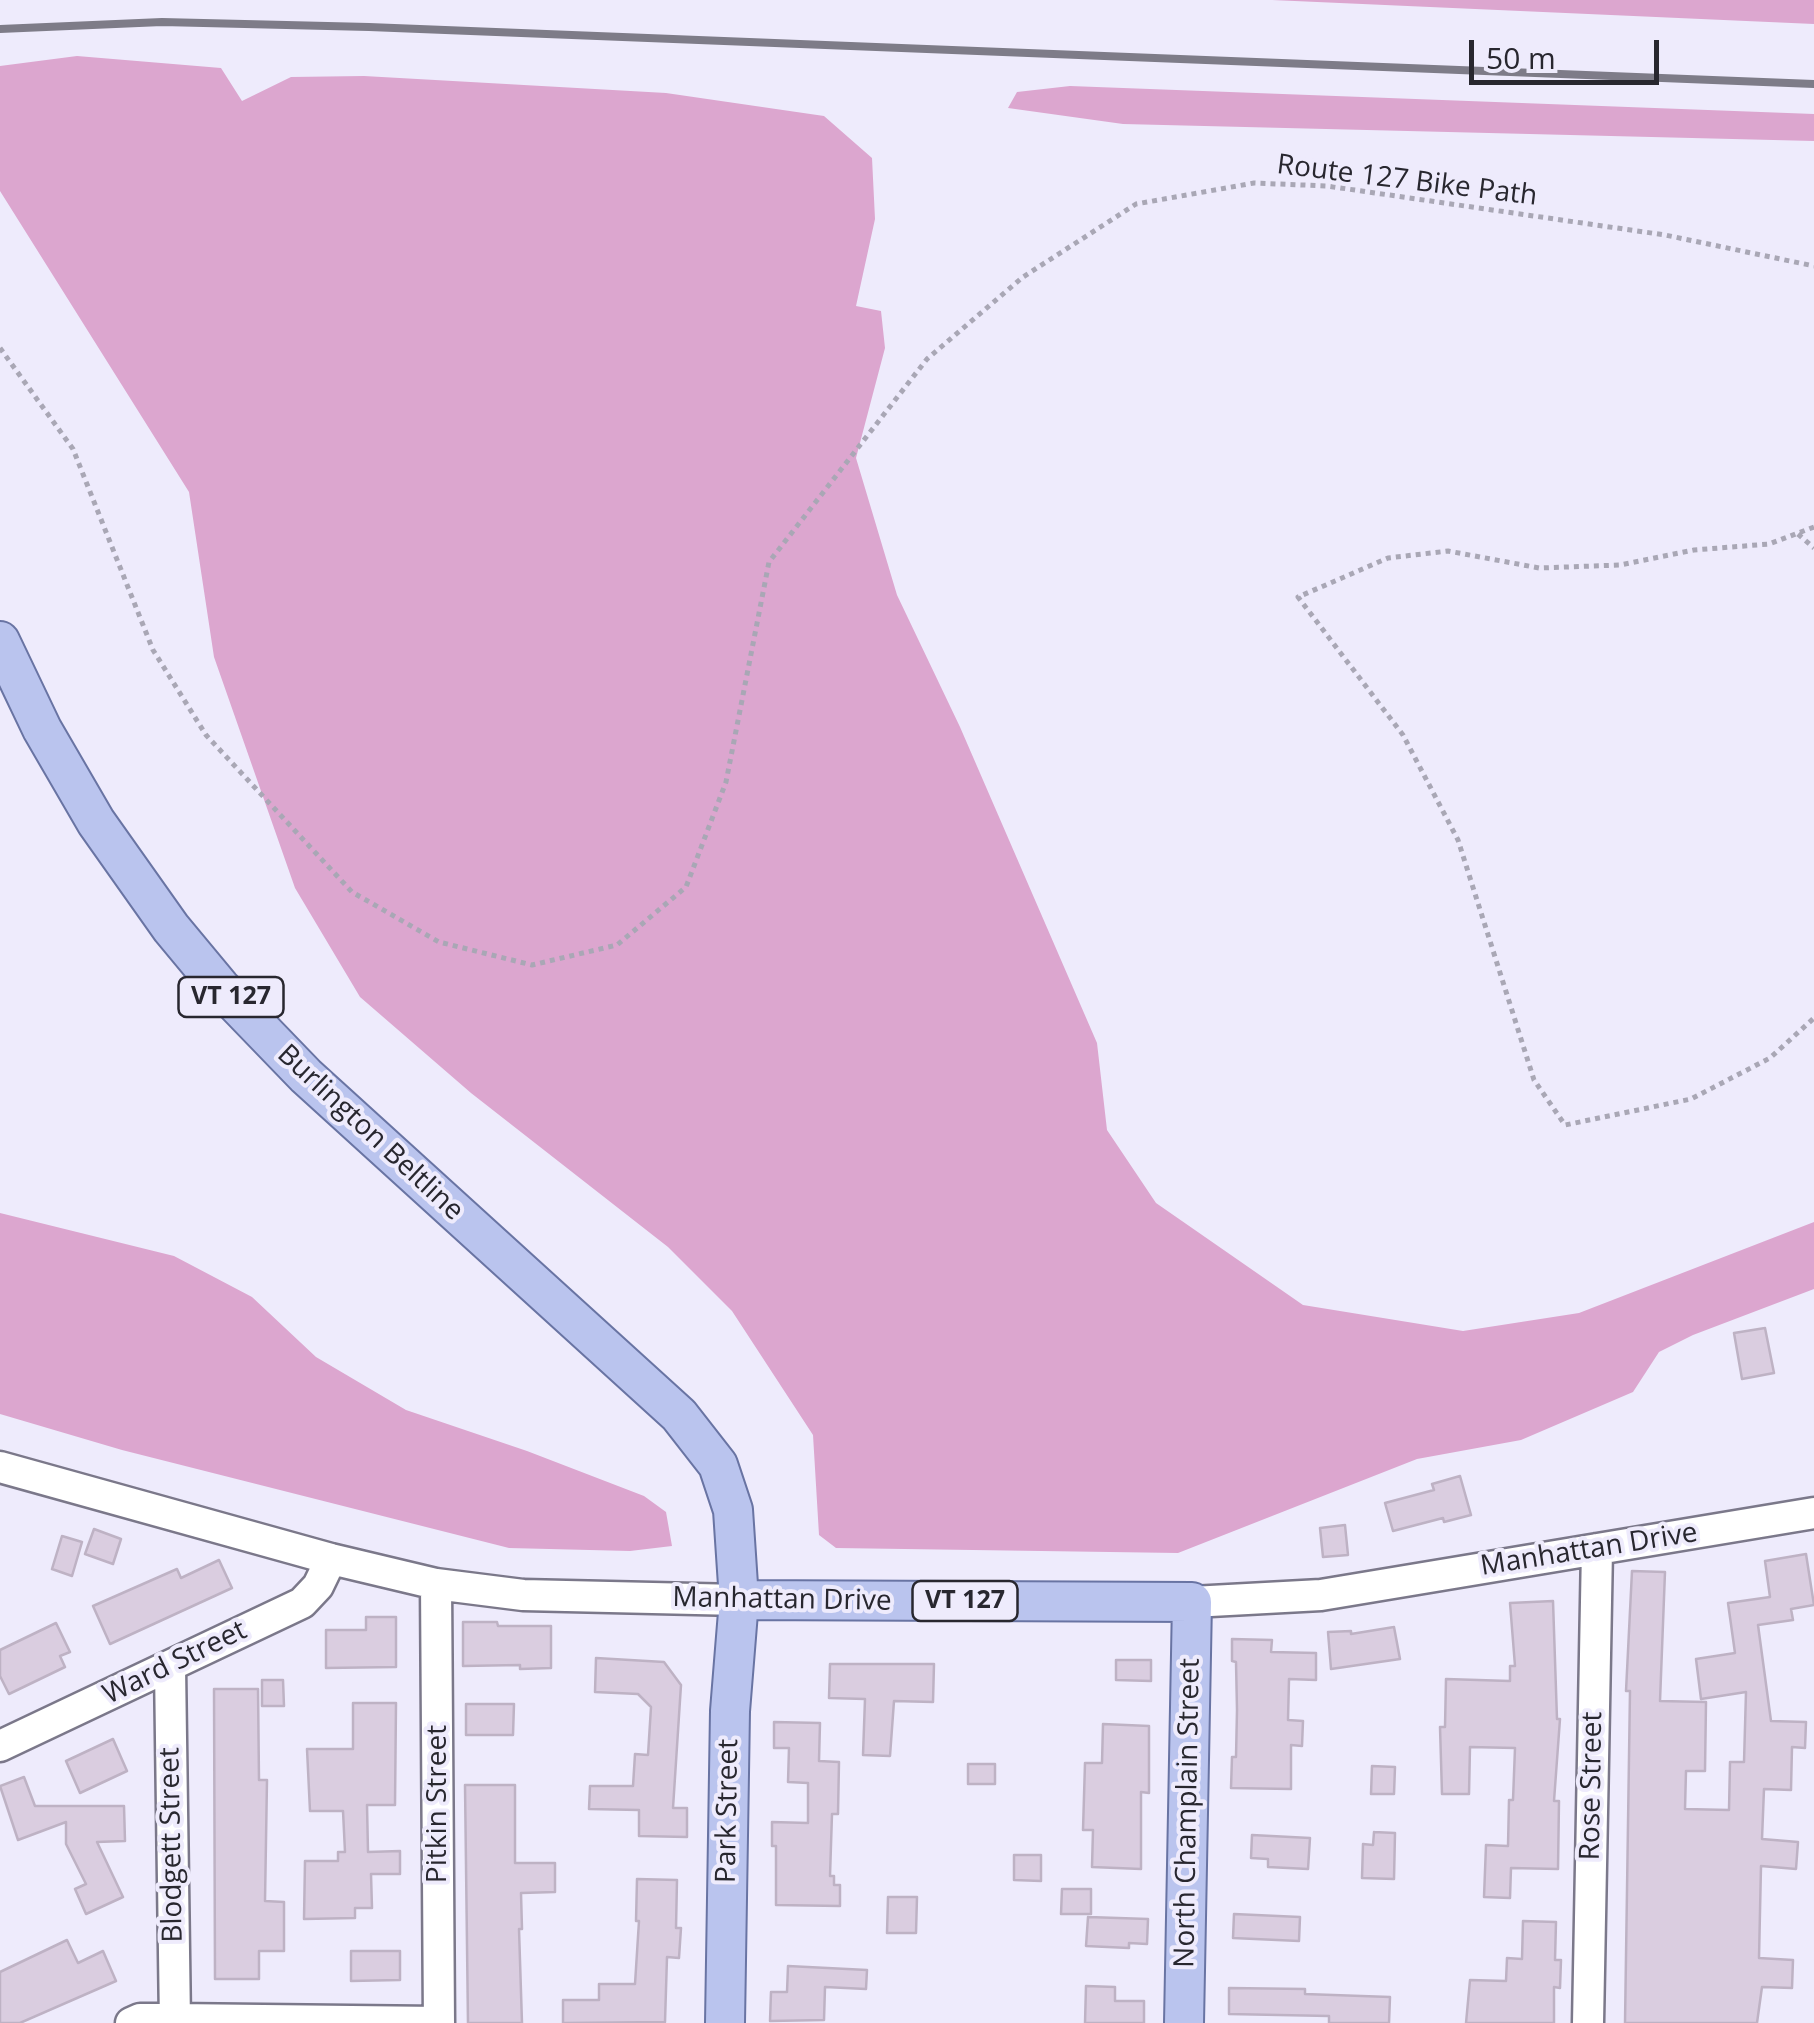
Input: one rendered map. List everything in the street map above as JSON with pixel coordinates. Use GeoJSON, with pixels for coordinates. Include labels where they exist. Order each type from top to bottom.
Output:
{"type":"FeatureCollection","features":[{"type":"Feature","properties":{"kind":"main road","name":"Burlington Beltline"},"geometry":{"type":"LineString","coordinates":[[0,642],[42,729],[96,822],[171,928],[220,987],[306,1076],[679,1415],[701,1440],[718,1464],[733,1510],[739,1600]]}},
{"type":"Feature","properties":{"kind":"main road","name":"Manhattan Drive"},"geometry":{"type":"LineString","coordinates":[[739,1600],[1192,1602]]}},
{"type":"Feature","properties":{"kind":"main road","name":"Park Street"},"geometry":{"type":"LineString","coordinates":[[725,2023],[730,1711],[739,1600]]}},
{"type":"Feature","properties":{"kind":"main road","name":"North Champlain Street"},"geometry":{"type":"LineString","coordinates":[[1184,2023],[1192,1602]]}},
{"type":"Feature","properties":{"kind":"street","name":"Manhattan Drive"},"geometry":{"type":"LineString","coordinates":[[0,1468],[436,1584],[523,1595],[739,1600]]}},
{"type":"Feature","properties":{"kind":"street","name":"Manhattan Drive"},"geometry":{"type":"LineString","coordinates":[[1192,1602],[1321,1594],[1814,1513]]}},
{"type":"Feature","properties":{"kind":"street","name":"Rose Street"},"geometry":{"type":"LineString","coordinates":[[1588,2023],[1597,1548]]}},
{"type":"Feature","properties":{"kind":"street","name":"Ward Street"},"geometry":{"type":"LineString","coordinates":[[0,1746],[302,1603],[318,1586],[331,1559]]}},
{"type":"Feature","properties":{"kind":"street","name":"Pitkin Street"},"geometry":{"type":"LineString","coordinates":[[436,1584],[439,2023]]}},
{"type":"Feature","properties":{"kind":"street","name":"Blodgett Street"},"geometry":{"type":"LineString","coordinates":[[170,1667],[175,2021]]}},
{"type":"Feature","properties":{"kind":"street"},"geometry":{"type":"LineString","coordinates":[[131,2023],[140,2019],[439,2023]]}},
{"type":"Feature","properties":{"kind":"path","name":"Route 127 Bike Path"},"geometry":{"type":"LineString","coordinates":[[0,348],[72,449],[154,650],[206,734],[352,892],[439,942],[532,965],[617,945],[686,886],[726,782],[769,562],[927,360],[1023,277],[1136,204],[1254,183],[1328,186],[1665,236],[1814,266]]}},
{"type":"Feature","properties":{"kind":"path"},"geometry":{"type":"LineString","coordinates":[[1814,527],[1769,544],[1694,550],[1620,565],[1539,568],[1448,551],[1388,558],[1298,597],[1403,735],[1458,840],[1534,1080],[1564,1124],[1691,1098],[1770,1058],[1814,1018]]}},
{"type":"Feature","properties":{"kind":"path"},"geometry":{"type":"LineString","coordinates":[[1798,534],[1814,548]]}},
{"type":"Feature","properties":{"kind":"shaded area"},"geometry":{"type":"Polygon","coordinates":[[[1272,0],[1814,0],[1814,24],[1272,0]]]}},
{"type":"Feature","properties":{"kind":"shaded area"},"geometry":{"type":"Polygon","coordinates":[[[77,56],[221,68],[242,101],[291,77],[364,76],[666,93],[824,116],[872,158],[875,219],[856,306],[881,311],[885,348],[856,458],[897,595],[960,727],[1097,1043],[1107,1130],[1156,1203],[1303,1305],[1463,1331],[1579,1313],[1814,1222],[1814,1289],[1659,1352],[1633,1392],[1521,1440],[1417,1459],[1178,1553],[836,1548],[819,1535],[813,1435],[732,1311],[668,1247],[471,1093],[360,997],[295,888],[214,657],[189,492],[0,191],[0,66],[77,56]]]}},
{"type":"Feature","properties":{"kind":"shaded area"},"geometry":{"type":"Polygon","coordinates":[[[1070,86],[1814,114],[1814,141],[1123,124],[1008,108],[1017,92],[1070,86]]]}},
{"type":"Feature","properties":{"kind":"shaded area"},"geometry":{"type":"Polygon","coordinates":[[[0,1213],[174,1256],[252,1297],[316,1357],[406,1410],[644,1496],[666,1512],[672,1546],[630,1551],[509,1548],[122,1450],[0,1414],[0,1213]]]}},
{"type":"Feature","properties":{"kind":"building"},"geometry":{"type":"Polygon","coordinates":[[[1765,1328],[1774,1373],[1742,1379],[1734,1333],[1765,1328]]]}},
{"type":"Feature","properties":{"kind":"building"},"geometry":{"type":"Polygon","coordinates":[[[1460,1476],[1471,1515],[1393,1531],[1385,1503],[1434,1490],[1432,1484],[1460,1476]]]}},
{"type":"Feature","properties":{"kind":"building"},"geometry":{"type":"Polygon","coordinates":[[[1345,1525],[1348,1555],[1323,1557],[1320,1528],[1345,1525]]]}},
{"type":"Feature","properties":{"kind":"building"},"geometry":{"type":"Polygon","coordinates":[[[94,1529],[121,1539],[113,1564],[85,1554],[94,1529]]]}},
{"type":"Feature","properties":{"kind":"building"},"geometry":{"type":"Polygon","coordinates":[[[62,1536],[82,1542],[72,1576],[52,1569],[62,1536]]]}},
{"type":"Feature","properties":{"kind":"building"},"geometry":{"type":"Polygon","coordinates":[[[1806,1554],[1814,1605],[1791,1609],[1793,1620],[1758,1625],[1771,1721],[1806,1722],[1805,1748],[1792,1747],[1791,1790],[1764,1789],[1762,1839],[1798,1842],[1796,1869],[1761,1866],[1759,1958],[1793,1960],[1792,1988],[1762,1987],[1757,2023],[1625,2023],[1630,1691],[1626,1691],[1632,1571],[1665,1572],[1660,1701],[1706,1702],[1705,1771],[1686,1771],[1685,1809],[1729,1810],[1730,1762],[1744,1762],[1746,1692],[1701,1699],[1696,1659],[1735,1653],[1728,1603],[1770,1597],[1765,1561],[1806,1554]]]}},
{"type":"Feature","properties":{"kind":"building"},"geometry":{"type":"Polygon","coordinates":[[[219,1560],[232,1588],[110,1644],[93,1606],[177,1569],[181,1578],[219,1560]]]}},
{"type":"Feature","properties":{"kind":"building"},"geometry":{"type":"Polygon","coordinates":[[[1553,1601],[1560,1719],[1554,1801],[1559,1801],[1558,1869],[1511,1868],[1510,1898],[1484,1897],[1486,1845],[1508,1846],[1515,1748],[1470,1747],[1469,1794],[1442,1794],[1440,1727],[1445,1727],[1446,1679],[1510,1681],[1510,1666],[1515,1666],[1510,1603],[1553,1601]]]}},
{"type":"Feature","properties":{"kind":"building"},"geometry":{"type":"Polygon","coordinates":[[[366,1617],[396,1617],[396,1667],[326,1668],[326,1630],[366,1630],[366,1617]]]}},
{"type":"Feature","properties":{"kind":"building"},"geometry":{"type":"Polygon","coordinates":[[[463,1622],[551,1626],[551,1668],[463,1666],[463,1622]]]}},
{"type":"Feature","properties":{"kind":"building"},"geometry":{"type":"Polygon","coordinates":[[[56,1623],[70,1652],[60,1656],[65,1667],[9,1694],[0,1676],[0,1650],[56,1623]]]}},
{"type":"Feature","properties":{"kind":"building"},"geometry":{"type":"Polygon","coordinates":[[[1394,1627],[1400,1659],[1331,1669],[1328,1632],[1351,1634],[1394,1627]]]}},
{"type":"Feature","properties":{"kind":"building"},"geometry":{"type":"Polygon","coordinates":[[[1232,1639],[1272,1640],[1271,1652],[1316,1653],[1316,1680],[1289,1679],[1288,1720],[1303,1721],[1302,1746],[1291,1745],[1291,1789],[1231,1788],[1237,1710],[1232,1639]]]}},
{"type":"Feature","properties":{"kind":"building"},"geometry":{"type":"Polygon","coordinates":[[[596,1658],[664,1662],[681,1685],[673,1808],[687,1808],[687,1837],[639,1836],[639,1810],[589,1809],[590,1786],[633,1786],[635,1754],[648,1755],[651,1707],[638,1694],[595,1692],[596,1658]]]}},
{"type":"Feature","properties":{"kind":"building"},"geometry":{"type":"Polygon","coordinates":[[[1116,1660],[1151,1660],[1151,1681],[1116,1680],[1116,1660]]]}},
{"type":"Feature","properties":{"kind":"building"},"geometry":{"type":"Polygon","coordinates":[[[830,1664],[934,1664],[933,1702],[894,1701],[890,1756],[863,1755],[865,1699],[829,1698],[830,1664]]]}},
{"type":"Feature","properties":{"kind":"building"},"geometry":{"type":"Polygon","coordinates":[[[262,1680],[283,1680],[284,1706],[262,1706],[262,1680]]]}},
{"type":"Feature","properties":{"kind":"building"},"geometry":{"type":"Polygon","coordinates":[[[214,1689],[258,1689],[259,1780],[267,1780],[265,1901],[284,1902],[284,1951],[259,1951],[259,1979],[215,1979],[214,1689]]]}},
{"type":"Feature","properties":{"kind":"building"},"geometry":{"type":"Polygon","coordinates":[[[353,1703],[396,1703],[395,1805],[367,1805],[368,1852],[400,1851],[400,1874],[371,1874],[372,1908],[355,1908],[355,1918],[304,1919],[305,1861],[338,1861],[338,1852],[345,1852],[343,1811],[310,1811],[307,1749],[353,1749],[353,1703]]]}},
{"type":"Feature","properties":{"kind":"building"},"geometry":{"type":"Polygon","coordinates":[[[466,1704],[514,1704],[513,1735],[466,1735],[466,1704]]]}},
{"type":"Feature","properties":{"kind":"building"},"geometry":{"type":"Polygon","coordinates":[[[774,1722],[820,1723],[819,1761],[839,1762],[838,1814],[832,1814],[830,1876],[834,1876],[834,1885],[840,1885],[840,1906],[776,1905],[772,1822],[808,1823],[808,1783],[788,1782],[789,1748],[774,1748],[774,1722]]]}},
{"type":"Feature","properties":{"kind":"building"},"geometry":{"type":"Polygon","coordinates":[[[1103,1724],[1149,1726],[1149,1793],[1141,1792],[1141,1869],[1092,1867],[1093,1830],[1083,1830],[1085,1763],[1102,1763],[1103,1724]]]}},
{"type":"Feature","properties":{"kind":"building"},"geometry":{"type":"Polygon","coordinates":[[[113,1739],[127,1771],[80,1793],[66,1761],[113,1739]]]}},
{"type":"Feature","properties":{"kind":"building"},"geometry":{"type":"Polygon","coordinates":[[[968,1764],[995,1764],[995,1784],[968,1784],[968,1764]]]}},
{"type":"Feature","properties":{"kind":"building"},"geometry":{"type":"Polygon","coordinates":[[[1372,1766],[1395,1767],[1394,1794],[1371,1794],[1372,1766]]]}},
{"type":"Feature","properties":{"kind":"building"},"geometry":{"type":"Polygon","coordinates":[[[24,1777],[35,1806],[124,1806],[125,1841],[97,1842],[123,1897],[86,1914],[75,1889],[86,1884],[66,1844],[66,1822],[18,1840],[0,1786],[24,1777]]]}},
{"type":"Feature","properties":{"kind":"building"},"geometry":{"type":"Polygon","coordinates":[[[465,1785],[515,1785],[515,1863],[555,1863],[555,1892],[521,1893],[522,2023],[468,2023],[465,1785]]]}},
{"type":"Feature","properties":{"kind":"building"},"geometry":{"type":"Polygon","coordinates":[[[1374,1832],[1395,1833],[1394,1879],[1362,1878],[1363,1844],[1373,1845],[1374,1832]]]}},
{"type":"Feature","properties":{"kind":"building"},"geometry":{"type":"Polygon","coordinates":[[[1252,1835],[1310,1838],[1308,1869],[1268,1867],[1268,1859],[1251,1858],[1252,1835]]]}},
{"type":"Feature","properties":{"kind":"building"},"geometry":{"type":"Polygon","coordinates":[[[1014,1855],[1041,1855],[1041,1881],[1014,1880],[1014,1855]]]}},
{"type":"Feature","properties":{"kind":"building"},"geometry":{"type":"Polygon","coordinates":[[[637,1879],[677,1880],[679,1958],[667,1957],[665,2022],[563,2023],[563,2000],[599,2000],[599,1984],[635,1984],[637,1879]]]}},
{"type":"Feature","properties":{"kind":"building"},"geometry":{"type":"Polygon","coordinates":[[[1062,1889],[1091,1889],[1091,1914],[1061,1914],[1062,1889]]]}},
{"type":"Feature","properties":{"kind":"building"},"geometry":{"type":"Polygon","coordinates":[[[888,1897],[917,1897],[916,1933],[887,1933],[888,1897]]]}},
{"type":"Feature","properties":{"kind":"building"},"geometry":{"type":"Polygon","coordinates":[[[1234,1914],[1300,1917],[1299,1941],[1233,1938],[1234,1914]]]}},
{"type":"Feature","properties":{"kind":"building"},"geometry":{"type":"Polygon","coordinates":[[[1088,1917],[1148,1919],[1147,1944],[1129,1943],[1129,1948],[1086,1946],[1088,1917]]]}},
{"type":"Feature","properties":{"kind":"building"},"geometry":{"type":"Polygon","coordinates":[[[1523,1921],[1556,1922],[1555,1960],[1561,1960],[1560,1988],[1554,1987],[1554,2023],[1466,2023],[1470,1980],[1506,1981],[1507,1958],[1522,1959],[1523,1921]]]}},
{"type":"Feature","properties":{"kind":"building"},"geometry":{"type":"Polygon","coordinates":[[[67,1940],[78,1963],[103,1951],[116,1981],[20,2023],[0,2023],[0,1972],[67,1940]]]}},
{"type":"Feature","properties":{"kind":"building"},"geometry":{"type":"Polygon","coordinates":[[[351,1951],[400,1951],[400,1980],[351,1981],[351,1951]]]}},
{"type":"Feature","properties":{"kind":"building"},"geometry":{"type":"Polygon","coordinates":[[[788,1966],[867,1970],[866,1989],[825,1987],[824,2020],[770,2021],[771,1992],[787,1992],[788,1966]]]}},
{"type":"Feature","properties":{"kind":"building"},"geometry":{"type":"Polygon","coordinates":[[[1086,1986],[1115,1987],[1115,2001],[1144,2001],[1144,2023],[1085,2023],[1086,1986]]]}},
{"type":"Feature","properties":{"kind":"building"},"geometry":{"type":"Polygon","coordinates":[[[1229,1988],[1305,1989],[1305,1994],[1390,1997],[1389,2023],[1329,2023],[1329,2016],[1229,2014],[1229,1988]]]}},
{"type":"Feature","properties":{"kind":"railway"},"geometry":{"type":"LineString","coordinates":[[0,29],[162,22],[369,27],[1814,84]]}}]}
